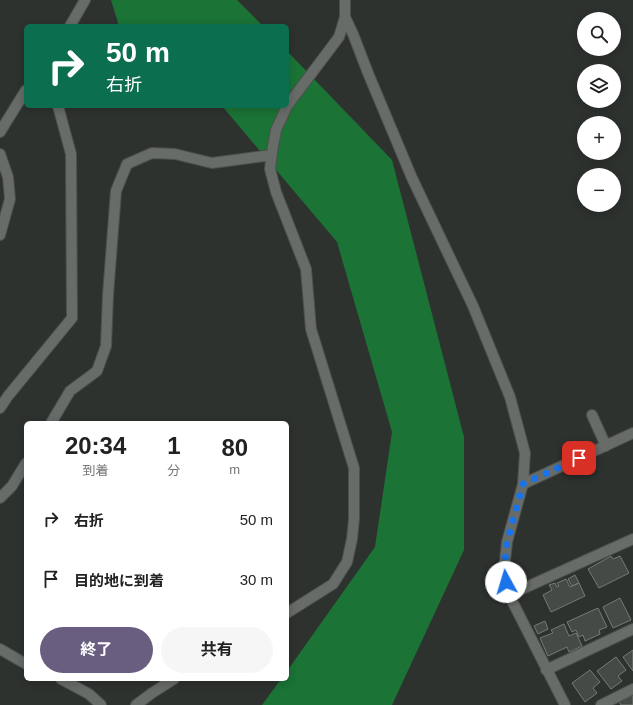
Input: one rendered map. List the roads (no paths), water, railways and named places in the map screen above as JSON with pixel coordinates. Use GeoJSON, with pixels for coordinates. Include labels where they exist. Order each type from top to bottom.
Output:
{"type":"FeatureCollection","features":[{"type":"Feature","properties":{"kind":"street"},"geometry":{"type":"LineString","coordinates":[[71,24],[85,0]]}},
{"type":"Feature","properties":{"kind":"street"},"geometry":{"type":"LineString","coordinates":[[289,103],[339,37],[345,17],[345,0]]}},
{"type":"Feature","properties":{"kind":"street"},"geometry":{"type":"LineString","coordinates":[[345,17],[412,178],[473,306],[510,397],[524,452],[523,484],[507,542],[504,570],[509,595],[565,705]]}},
{"type":"Feature","properties":{"kind":"street"},"geometry":{"type":"LineString","coordinates":[[0,132],[24,93]]}},
{"type":"Feature","properties":{"kind":"street"},"geometry":{"type":"LineString","coordinates":[[0,408],[8,396],[72,318],[71,154],[59,108]]}},
{"type":"Feature","properties":{"kind":"street"},"geometry":{"type":"LineString","coordinates":[[286,108],[276,130],[270,170],[276,192],[306,269],[311,329],[354,468],[354,520],[347,562],[333,584],[289,612]]}},
{"type":"Feature","properties":{"kind":"street"},"geometry":{"type":"LineString","coordinates":[[52,421],[70,391],[97,372],[106,346],[108,295],[116,191],[127,164],[152,153],[175,154],[212,163],[272,155]]}},
{"type":"Feature","properties":{"kind":"street"},"geometry":{"type":"LineString","coordinates":[[0,154],[8,177],[10,199],[0,235]]}},
{"type":"Feature","properties":{"kind":"street"},"geometry":{"type":"LineString","coordinates":[[592,415],[606,446]]}},
{"type":"Feature","properties":{"kind":"street"},"geometry":{"type":"LineString","coordinates":[[523,484],[633,434]]}},
{"type":"Feature","properties":{"kind":"street"},"geometry":{"type":"LineString","coordinates":[[0,498],[12,486],[24,466]]}},
{"type":"Feature","properties":{"kind":"street"},"geometry":{"type":"LineString","coordinates":[[509,595],[633,539]]}},
{"type":"Feature","properties":{"kind":"street"},"geometry":{"type":"LineString","coordinates":[[546,670],[633,629]]}},
{"type":"Feature","properties":{"kind":"street"},"geometry":{"type":"LineString","coordinates":[[0,649],[24,663]]}},
{"type":"Feature","properties":{"kind":"street"},"geometry":{"type":"LineString","coordinates":[[65,681],[88,694],[101,705]]}},
{"type":"Feature","properties":{"kind":"street"},"geometry":{"type":"LineString","coordinates":[[136,705],[152,692],[171,681]]}},
{"type":"Feature","properties":{"kind":"street"},"geometry":{"type":"LineString","coordinates":[[601,705],[633,689]]}}]}
